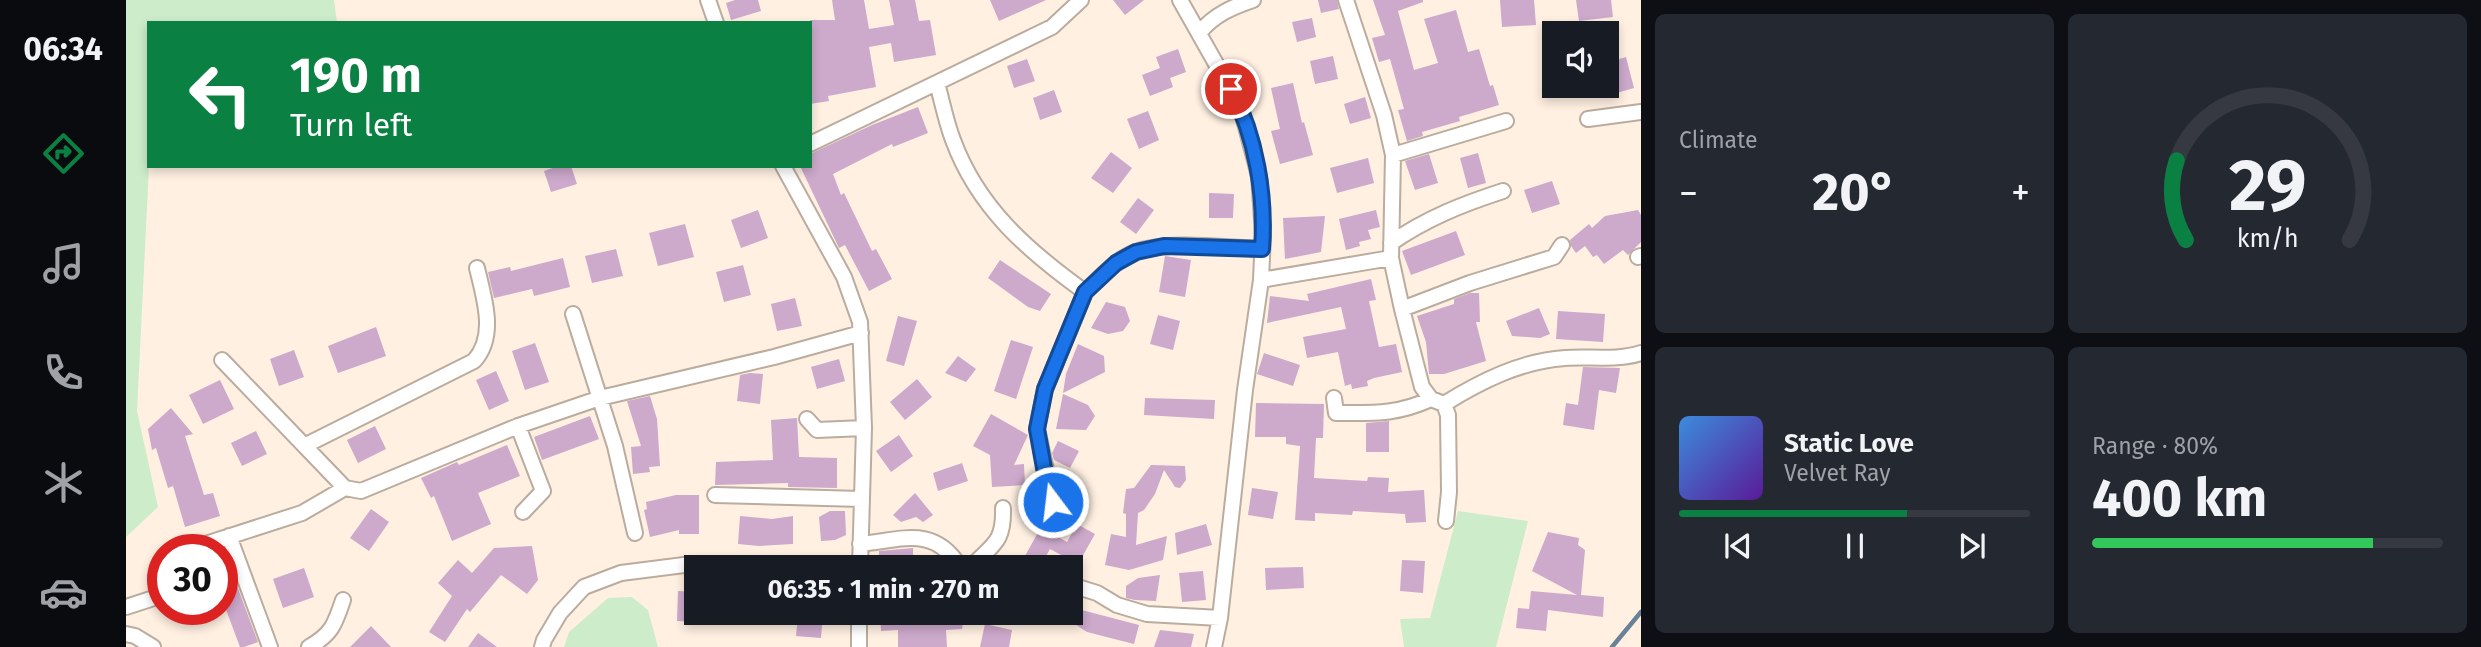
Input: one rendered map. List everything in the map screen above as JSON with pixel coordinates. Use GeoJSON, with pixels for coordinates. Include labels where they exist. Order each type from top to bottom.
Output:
{"type":"FeatureCollection","features":[{"type":"Feature","properties":{"kind":"street"},"geometry":{"type":"LineString","coordinates":[[708,0],[715,21]]}},
{"type":"Feature","properties":{"kind":"street"},"geometry":{"type":"LineString","coordinates":[[812,143],[1052,27],[1081,0]]}},
{"type":"Feature","properties":{"kind":"street"},"geometry":{"type":"LineString","coordinates":[[1180,0],[1241,108],[1259,176],[1261,280],[1245,390],[1220,618],[1214,647]]}},
{"type":"Feature","properties":{"kind":"street"},"geometry":{"type":"LineString","coordinates":[[1200,32],[1231,7],[1253,0]]}},
{"type":"Feature","properties":{"kind":"street"},"geometry":{"type":"LineString","coordinates":[[1346,0],[1384,115],[1393,155],[1391,258],[1402,309],[1422,387],[1438,402],[1450,434],[1446,521]]}},
{"type":"Feature","properties":{"kind":"street"},"geometry":{"type":"LineString","coordinates":[[937,83],[952,139],[971,178],[997,216],[1039,259],[1085,292]]}},
{"type":"Feature","properties":{"kind":"street"},"geometry":{"type":"LineString","coordinates":[[1588,119],[1641,112]]}},
{"type":"Feature","properties":{"kind":"street"},"geometry":{"type":"LineString","coordinates":[[1393,155],[1506,121]]}},
{"type":"Feature","properties":{"kind":"street"},"geometry":{"type":"LineString","coordinates":[[784,168],[844,277],[860,322],[864,428],[860,555]]}},
{"type":"Feature","properties":{"kind":"street"},"geometry":{"type":"LineString","coordinates":[[1391,243],[1416,226],[1453,207],[1503,191]]}},
{"type":"Feature","properties":{"kind":"street"},"geometry":{"type":"LineString","coordinates":[[1402,309],[1470,283],[1554,257],[1562,245]]}},
{"type":"Feature","properties":{"kind":"street"},"geometry":{"type":"LineString","coordinates":[[1053,502],[1037,429],[1045,389],[1085,292],[1116,263],[1136,252],[1164,246],[1262,249]]}},
{"type":"Feature","properties":{"kind":"street"},"geometry":{"type":"LineString","coordinates":[[1261,280],[1391,258]]}},
{"type":"Feature","properties":{"kind":"street"},"geometry":{"type":"LineString","coordinates":[[306,445],[474,361],[484,351],[487,332],[477,268]]}},
{"type":"Feature","properties":{"kind":"street"},"geometry":{"type":"LineString","coordinates":[[573,314],[615,446],[635,533]]}},
{"type":"Feature","properties":{"kind":"street"},"geometry":{"type":"LineString","coordinates":[[222,360],[345,488],[361,491],[518,426],[600,398],[774,357],[861,333]]}},
{"type":"Feature","properties":{"kind":"street"},"geometry":{"type":"LineString","coordinates":[[1334,398],[1336,413],[1388,413],[1438,402],[1481,382],[1545,360],[1623,357],[1641,353]]}},
{"type":"Feature","properties":{"kind":"street"},"geometry":{"type":"LineString","coordinates":[[807,419],[817,430],[864,428]]}},
{"type":"Feature","properties":{"kind":"street"},"geometry":{"type":"LineString","coordinates":[[518,426],[543,491],[523,512]]}},
{"type":"Feature","properties":{"kind":"street"},"geometry":{"type":"LineString","coordinates":[[235,534],[302,513],[345,488]]}},
{"type":"Feature","properties":{"kind":"street"},"geometry":{"type":"LineString","coordinates":[[715,495],[861,499]]}},
{"type":"Feature","properties":{"kind":"street"},"geometry":{"type":"LineString","coordinates":[[984,555],[1003,528],[1003,508]]}},
{"type":"Feature","properties":{"kind":"street"},"geometry":{"type":"LineString","coordinates":[[860,544],[924,538],[939,543],[952,555]]}},
{"type":"Feature","properties":{"kind":"street"},"geometry":{"type":"LineString","coordinates":[[238,560],[270,647]]}},
{"type":"Feature","properties":{"kind":"street"},"geometry":{"type":"LineString","coordinates":[[542,647],[560,613],[584,587],[621,573],[684,565]]}},
{"type":"Feature","properties":{"kind":"street"},"geometry":{"type":"LineString","coordinates":[[1083,589],[1097,593],[1117,605],[1147,614],[1220,618]]}},
{"type":"Feature","properties":{"kind":"street"},"geometry":{"type":"LineString","coordinates":[[126,607],[147,600]]}},
{"type":"Feature","properties":{"kind":"street"},"geometry":{"type":"LineString","coordinates":[[309,647],[334,627],[343,600]]}},
{"type":"Feature","properties":{"kind":"street"},"geometry":{"type":"LineString","coordinates":[[859,625],[859,647]]}},
{"type":"Feature","properties":{"kind":"street"},"geometry":{"type":"LineString","coordinates":[[126,634],[153,647]]}},
{"type":"Feature","properties":{"kind":"green space"},"geometry":{"type":"Polygon","coordinates":[[[126,0],[334,0],[337,21],[147,21],[149,168],[137,411],[158,507],[126,537],[126,0]]]}},
{"type":"Feature","properties":{"kind":"green space"},"geometry":{"type":"Polygon","coordinates":[[[1458,511],[1528,521],[1496,647],[1404,647],[1400,619],[1430,618],[1458,511]]]}},
{"type":"Feature","properties":{"kind":"green space"},"geometry":{"type":"Polygon","coordinates":[[[632,597],[648,610],[658,647],[564,647],[569,632],[608,598],[632,597]]]}},
{"type":"Feature","properties":{"kind":"building"},"geometry":{"type":"Polygon","coordinates":[[[735,0],[758,0],[761,11],[731,20],[726,3],[735,0]]]}},
{"type":"Feature","properties":{"kind":"building"},"geometry":{"type":"Polygon","coordinates":[[[832,0],[864,0],[869,29],[894,25],[889,0],[915,0],[919,21],[930,20],[936,55],[894,62],[891,43],[869,47],[876,87],[828,96],[829,101],[812,104],[810,20],[835,20],[832,0]]]}},
{"type":"Feature","properties":{"kind":"building"},"geometry":{"type":"Polygon","coordinates":[[[990,0],[1046,0],[999,21],[990,0]]]}},
{"type":"Feature","properties":{"kind":"building"},"geometry":{"type":"Polygon","coordinates":[[[1113,0],[1144,0],[1125,15],[1113,0]]]}},
{"type":"Feature","properties":{"kind":"building"},"geometry":{"type":"Polygon","coordinates":[[[1318,0],[1337,0],[1339,9],[1321,13],[1318,0]]]}},
{"type":"Feature","properties":{"kind":"building"},"geometry":{"type":"Polygon","coordinates":[[[1373,0],[1423,0],[1398,11],[1414,70],[1438,63],[1424,19],[1456,10],[1468,52],[1479,49],[1499,105],[1459,117],[1460,121],[1422,132],[1423,136],[1407,141],[1398,110],[1404,109],[1390,59],[1379,62],[1372,38],[1385,35],[1373,0]]]}},
{"type":"Feature","properties":{"kind":"building"},"geometry":{"type":"Polygon","coordinates":[[[1500,0],[1534,0],[1536,25],[1502,27],[1500,0]]]}},
{"type":"Feature","properties":{"kind":"building"},"geometry":{"type":"Polygon","coordinates":[[[1576,0],[1611,0],[1613,17],[1579,21],[1576,0]]]}},
{"type":"Feature","properties":{"kind":"building"},"geometry":{"type":"Polygon","coordinates":[[[1312,18],[1316,37],[1297,42],[1292,22],[1312,18]]]}},
{"type":"Feature","properties":{"kind":"building"},"geometry":{"type":"Polygon","coordinates":[[[1178,49],[1186,72],[1170,78],[1173,87],[1150,96],[1142,75],[1160,68],[1156,57],[1178,49]]]}},
{"type":"Feature","properties":{"kind":"building"},"geometry":{"type":"Polygon","coordinates":[[[1333,56],[1338,79],[1315,84],[1310,61],[1333,56]]]}},
{"type":"Feature","properties":{"kind":"building"},"geometry":{"type":"Polygon","coordinates":[[[1626,57],[1634,88],[1619,92],[1619,59],[1626,57]]]}},
{"type":"Feature","properties":{"kind":"building"},"geometry":{"type":"Polygon","coordinates":[[[1027,59],[1035,81],[1014,88],[1007,66],[1027,59]]]}},
{"type":"Feature","properties":{"kind":"building"},"geometry":{"type":"Polygon","coordinates":[[[1293,83],[1313,155],[1280,164],[1271,131],[1280,129],[1271,88],[1293,83]]]}},
{"type":"Feature","properties":{"kind":"building"},"geometry":{"type":"Polygon","coordinates":[[[1054,90],[1062,112],[1040,120],[1033,98],[1054,90]]]}},
{"type":"Feature","properties":{"kind":"building"},"geometry":{"type":"Polygon","coordinates":[[[1365,97],[1371,118],[1350,124],[1344,104],[1365,97]]]}},
{"type":"Feature","properties":{"kind":"building"},"geometry":{"type":"Polygon","coordinates":[[[918,107],[928,133],[893,147],[892,144],[833,174],[841,195],[844,193],[872,251],[876,249],[892,279],[869,291],[845,245],[839,248],[801,168],[812,168],[812,153],[918,107]]]}},
{"type":"Feature","properties":{"kind":"building"},"geometry":{"type":"Polygon","coordinates":[[[1148,111],[1159,140],[1139,149],[1127,119],[1148,111]]]}},
{"type":"Feature","properties":{"kind":"building"},"geometry":{"type":"Polygon","coordinates":[[[1111,152],[1132,168],[1113,193],[1091,178],[1111,152]]]}},
{"type":"Feature","properties":{"kind":"building"},"geometry":{"type":"Polygon","coordinates":[[[1478,153],[1486,183],[1468,188],[1460,158],[1478,153]]]}},
{"type":"Feature","properties":{"kind":"building"},"geometry":{"type":"Polygon","coordinates":[[[1429,154],[1438,183],[1415,190],[1405,161],[1429,154]]]}},
{"type":"Feature","properties":{"kind":"building"},"geometry":{"type":"Polygon","coordinates":[[[1368,158],[1374,183],[1337,193],[1330,168],[1368,158]]]}},
{"type":"Feature","properties":{"kind":"building"},"geometry":{"type":"Polygon","coordinates":[[[572,168],[577,184],[551,192],[544,171],[572,168]]]}},
{"type":"Feature","properties":{"kind":"building"},"geometry":{"type":"Polygon","coordinates":[[[1552,181],[1560,204],[1532,213],[1524,190],[1552,181]]]}},
{"type":"Feature","properties":{"kind":"building"},"geometry":{"type":"Polygon","coordinates":[[[1209,193],[1234,194],[1233,218],[1209,218],[1209,193]]]}},
{"type":"Feature","properties":{"kind":"building"},"geometry":{"type":"Polygon","coordinates":[[[1138,198],[1154,210],[1136,234],[1120,222],[1138,198]]]}},
{"type":"Feature","properties":{"kind":"building"},"geometry":{"type":"Polygon","coordinates":[[[758,210],[768,238],[741,248],[731,220],[758,210]]]}},
{"type":"Feature","properties":{"kind":"building"},"geometry":{"type":"Polygon","coordinates":[[[1376,210],[1380,227],[1368,230],[1371,239],[1346,250],[1339,219],[1376,210]]]}},
{"type":"Feature","properties":{"kind":"building"},"geometry":{"type":"Polygon","coordinates":[[[1638,210],[1641,215],[1641,242],[1628,255],[1623,250],[1604,264],[1597,255],[1593,257],[1585,246],[1576,253],[1571,246],[1570,240],[1589,224],[1592,228],[1605,216],[1638,210]]]}},
{"type":"Feature","properties":{"kind":"building"},"geometry":{"type":"Polygon","coordinates":[[[1325,216],[1321,252],[1285,259],[1283,218],[1325,216]]]}},
{"type":"Feature","properties":{"kind":"building"},"geometry":{"type":"Polygon","coordinates":[[[685,224],[694,257],[658,266],[649,233],[685,224]]]}},
{"type":"Feature","properties":{"kind":"building"},"geometry":{"type":"Polygon","coordinates":[[[1456,231],[1465,255],[1411,275],[1402,251],[1456,231]]]}},
{"type":"Feature","properties":{"kind":"building"},"geometry":{"type":"Polygon","coordinates":[[[616,249],[623,276],[592,283],[585,256],[616,249]]]}},
{"type":"Feature","properties":{"kind":"building"},"geometry":{"type":"Polygon","coordinates":[[[1165,256],[1191,260],[1185,297],[1159,292],[1165,256]]]}},
{"type":"Feature","properties":{"kind":"building"},"geometry":{"type":"Polygon","coordinates":[[[563,258],[570,287],[534,296],[532,289],[494,298],[488,272],[510,267],[511,271],[563,258]]]}},
{"type":"Feature","properties":{"kind":"building"},"geometry":{"type":"Polygon","coordinates":[[[1000,260],[1051,294],[1040,311],[1028,307],[988,278],[1000,260]]]}},
{"type":"Feature","properties":{"kind":"building"},"geometry":{"type":"Polygon","coordinates":[[[743,265],[751,295],[724,302],[716,272],[743,265]]]}},
{"type":"Feature","properties":{"kind":"building"},"geometry":{"type":"Polygon","coordinates":[[[1371,279],[1376,300],[1369,301],[1379,347],[1396,344],[1402,372],[1374,378],[1367,381],[1368,386],[1352,389],[1351,384],[1345,386],[1338,352],[1307,358],[1303,337],[1346,329],[1341,307],[1267,323],[1270,296],[1309,301],[1307,294],[1371,279]]]}},
{"type":"Feature","properties":{"kind":"building"},"geometry":{"type":"Polygon","coordinates":[[[1470,293],[1479,293],[1480,322],[1476,322],[1486,361],[1444,374],[1429,374],[1426,342],[1417,316],[1454,304],[1454,299],[1470,293]]]}},
{"type":"Feature","properties":{"kind":"building"},"geometry":{"type":"Polygon","coordinates":[[[795,298],[802,326],[777,331],[771,304],[795,298]]]}},
{"type":"Feature","properties":{"kind":"building"},"geometry":{"type":"Polygon","coordinates":[[[1106,302],[1125,307],[1130,321],[1123,331],[1108,334],[1091,328],[1106,302]]]}},
{"type":"Feature","properties":{"kind":"building"},"geometry":{"type":"Polygon","coordinates":[[[1539,308],[1550,334],[1540,338],[1512,336],[1506,321],[1539,308]]]}},
{"type":"Feature","properties":{"kind":"building"},"geometry":{"type":"Polygon","coordinates":[[[1558,311],[1605,314],[1603,342],[1556,339],[1558,311]]]}},
{"type":"Feature","properties":{"kind":"building"},"geometry":{"type":"Polygon","coordinates":[[[1158,315],[1180,321],[1173,350],[1150,344],[1158,315]]]}},
{"type":"Feature","properties":{"kind":"building"},"geometry":{"type":"Polygon","coordinates":[[[898,316],[917,321],[904,366],[886,361],[898,316]]]}},
{"type":"Feature","properties":{"kind":"building"},"geometry":{"type":"Polygon","coordinates":[[[376,327],[386,356],[338,373],[328,346],[376,327]]]}},
{"type":"Feature","properties":{"kind":"building"},"geometry":{"type":"Polygon","coordinates":[[[1011,340],[1033,347],[1016,399],[994,391],[1011,340]]]}},
{"type":"Feature","properties":{"kind":"building"},"geometry":{"type":"Polygon","coordinates":[[[535,343],[549,382],[525,390],[512,351],[535,343]]]}},
{"type":"Feature","properties":{"kind":"building"},"geometry":{"type":"Polygon","coordinates":[[[1078,344],[1104,356],[1105,372],[1063,393],[1066,374],[1078,344]]]}},
{"type":"Feature","properties":{"kind":"building"},"geometry":{"type":"Polygon","coordinates":[[[294,350],[304,377],[279,386],[270,359],[294,350]]]}},
{"type":"Feature","properties":{"kind":"building"},"geometry":{"type":"Polygon","coordinates":[[[1264,353],[1300,365],[1293,386],[1257,374],[1264,353]]]}},
{"type":"Feature","properties":{"kind":"building"},"geometry":{"type":"Polygon","coordinates":[[[958,356],[976,369],[966,382],[945,373],[958,356]]]}},
{"type":"Feature","properties":{"kind":"building"},"geometry":{"type":"Polygon","coordinates":[[[839,359],[845,381],[817,389],[811,367],[839,359]]]}},
{"type":"Feature","properties":{"kind":"building"},"geometry":{"type":"Polygon","coordinates":[[[1583,367],[1620,368],[1616,393],[1599,390],[1594,430],[1563,425],[1566,403],[1578,405],[1583,367]]]}},
{"type":"Feature","properties":{"kind":"building"},"geometry":{"type":"Polygon","coordinates":[[[496,371],[509,401],[489,410],[476,380],[496,371]]]}},
{"type":"Feature","properties":{"kind":"building"},"geometry":{"type":"Polygon","coordinates":[[[763,374],[760,404],[737,401],[740,375],[763,374]]]}},
{"type":"Feature","properties":{"kind":"building"},"geometry":{"type":"Polygon","coordinates":[[[917,379],[932,397],[905,420],[890,402],[917,379]]]}},
{"type":"Feature","properties":{"kind":"building"},"geometry":{"type":"Polygon","coordinates":[[[220,380],[234,409],[203,424],[189,395],[220,380]]]}},
{"type":"Feature","properties":{"kind":"building"},"geometry":{"type":"Polygon","coordinates":[[[1063,394],[1088,405],[1095,416],[1086,430],[1056,429],[1063,394]]]}},
{"type":"Feature","properties":{"kind":"building"},"geometry":{"type":"Polygon","coordinates":[[[650,396],[657,419],[660,466],[649,467],[650,472],[633,474],[631,447],[641,446],[627,401],[650,396]]]}},
{"type":"Feature","properties":{"kind":"building"},"geometry":{"type":"Polygon","coordinates":[[[1145,398],[1215,400],[1214,419],[1144,415],[1145,398]]]}},
{"type":"Feature","properties":{"kind":"building"},"geometry":{"type":"Polygon","coordinates":[[[1256,403],[1324,404],[1323,438],[1316,438],[1314,478],[1367,481],[1368,477],[1389,478],[1388,492],[1424,490],[1426,522],[1406,523],[1405,514],[1353,511],[1352,515],[1315,513],[1315,521],[1295,520],[1300,446],[1286,444],[1286,437],[1255,437],[1256,403]]]}},
{"type":"Feature","properties":{"kind":"building"},"geometry":{"type":"Polygon","coordinates":[[[171,408],[193,434],[185,436],[204,495],[213,493],[220,516],[185,527],[173,486],[168,488],[156,448],[152,450],[148,429],[171,408]]]}},
{"type":"Feature","properties":{"kind":"building"},"geometry":{"type":"Polygon","coordinates":[[[991,414],[1028,435],[1014,465],[1024,464],[1025,485],[992,487],[990,455],[973,446],[991,414]]]}},
{"type":"Feature","properties":{"kind":"building"},"geometry":{"type":"Polygon","coordinates":[[[590,416],[599,439],[542,460],[534,437],[590,416]]]}},
{"type":"Feature","properties":{"kind":"building"},"geometry":{"type":"Polygon","coordinates":[[[797,418],[799,457],[837,458],[837,488],[788,487],[788,483],[715,485],[716,462],[773,460],[771,420],[797,418]]]}},
{"type":"Feature","properties":{"kind":"building"},"geometry":{"type":"Polygon","coordinates":[[[1389,421],[1389,452],[1366,452],[1366,423],[1389,421]]]}},
{"type":"Feature","properties":{"kind":"building"},"geometry":{"type":"Polygon","coordinates":[[[375,426],[386,449],[358,463],[347,440],[375,426]]]}},
{"type":"Feature","properties":{"kind":"building"},"geometry":{"type":"Polygon","coordinates":[[[256,431],[267,454],[242,466],[231,443],[256,431]]]}},
{"type":"Feature","properties":{"kind":"building"},"geometry":{"type":"Polygon","coordinates":[[[899,435],[913,456],[891,472],[876,451],[899,435]]]}},
{"type":"Feature","properties":{"kind":"building"},"geometry":{"type":"Polygon","coordinates":[[[1058,441],[1079,451],[1070,468],[1054,460],[1052,453],[1058,441]]]}},
{"type":"Feature","properties":{"kind":"building"},"geometry":{"type":"Polygon","coordinates":[[[507,445],[520,476],[478,493],[491,524],[452,541],[434,496],[431,498],[421,478],[507,445]]]}},
{"type":"Feature","properties":{"kind":"building"},"geometry":{"type":"Polygon","coordinates":[[[962,463],[968,481],[938,491],[933,473],[962,463]]]}},
{"type":"Feature","properties":{"kind":"building"},"geometry":{"type":"Polygon","coordinates":[[[1151,465],[1185,466],[1186,480],[1180,488],[1175,487],[1164,470],[1155,494],[1144,510],[1138,513],[1136,545],[1167,536],[1163,560],[1129,570],[1105,565],[1111,534],[1126,537],[1126,514],[1123,513],[1126,489],[1134,488],[1151,465]]]}},
{"type":"Feature","properties":{"kind":"building"},"geometry":{"type":"Polygon","coordinates":[[[1064,477],[1083,484],[1074,506],[1062,502],[1060,487],[1064,477]]]}},
{"type":"Feature","properties":{"kind":"building"},"geometry":{"type":"Polygon","coordinates":[[[1252,488],[1278,492],[1273,519],[1248,515],[1252,488]]]}},
{"type":"Feature","properties":{"kind":"building"},"geometry":{"type":"Polygon","coordinates":[[[915,493],[933,515],[923,522],[916,517],[901,522],[893,515],[915,493]]]}},
{"type":"Feature","properties":{"kind":"building"},"geometry":{"type":"Polygon","coordinates":[[[676,495],[699,495],[699,534],[679,534],[679,530],[650,537],[644,510],[647,509],[646,502],[676,495]]]}},
{"type":"Feature","properties":{"kind":"building"},"geometry":{"type":"Polygon","coordinates":[[[371,509],[389,522],[369,551],[350,538],[371,509]]]}},
{"type":"Feature","properties":{"kind":"building"},"geometry":{"type":"Polygon","coordinates":[[[830,511],[845,511],[846,535],[835,540],[821,541],[819,517],[830,511]]]}},
{"type":"Feature","properties":{"kind":"building"},"geometry":{"type":"Polygon","coordinates":[[[740,516],[772,519],[793,516],[793,544],[738,544],[740,516]]]}},
{"type":"Feature","properties":{"kind":"building"},"geometry":{"type":"Polygon","coordinates":[[[1077,524],[1095,534],[1083,555],[1061,555],[1050,549],[1047,555],[1026,555],[1041,527],[1067,542],[1077,524]]]}},
{"type":"Feature","properties":{"kind":"building"},"geometry":{"type":"Polygon","coordinates":[[[1206,524],[1212,545],[1177,555],[1175,533],[1206,524]]]}},
{"type":"Feature","properties":{"kind":"building"},"geometry":{"type":"Polygon","coordinates":[[[1548,532],[1579,538],[1578,545],[1585,550],[1581,595],[1604,597],[1603,617],[1548,610],[1546,631],[1516,628],[1518,608],[1529,609],[1531,591],[1577,595],[1532,571],[1548,532]]]}},
{"type":"Feature","properties":{"kind":"building"},"geometry":{"type":"Polygon","coordinates":[[[532,546],[538,580],[527,594],[501,575],[470,612],[467,609],[445,642],[429,632],[452,596],[438,583],[458,560],[472,573],[494,548],[532,546]]]}},
{"type":"Feature","properties":{"kind":"building"},"geometry":{"type":"Polygon","coordinates":[[[913,548],[913,555],[879,555],[879,551],[913,548]]]}},
{"type":"Feature","properties":{"kind":"building"},"geometry":{"type":"Polygon","coordinates":[[[1402,560],[1425,561],[1423,593],[1400,591],[1402,560]]]}},
{"type":"Feature","properties":{"kind":"building"},"geometry":{"type":"Polygon","coordinates":[[[1303,567],[1304,588],[1266,590],[1265,568],[1303,567]]]}},
{"type":"Feature","properties":{"kind":"building"},"geometry":{"type":"Polygon","coordinates":[[[304,568],[314,597],[283,608],[273,579],[304,568]]]}},
{"type":"Feature","properties":{"kind":"building"},"geometry":{"type":"Polygon","coordinates":[[[1203,571],[1206,600],[1182,602],[1179,573],[1203,571]]]}},
{"type":"Feature","properties":{"kind":"building"},"geometry":{"type":"Polygon","coordinates":[[[1160,575],[1156,601],[1126,598],[1126,586],[1138,578],[1160,575]]]}},
{"type":"Feature","properties":{"kind":"building"},"geometry":{"type":"Polygon","coordinates":[[[238,588],[258,642],[240,647],[232,625],[238,625],[238,588]]]}},
{"type":"Feature","properties":{"kind":"building"},"geometry":{"type":"Polygon","coordinates":[[[678,591],[684,591],[684,621],[677,621],[678,591]]]}},
{"type":"Feature","properties":{"kind":"building"},"geometry":{"type":"Polygon","coordinates":[[[1083,610],[1139,625],[1134,644],[1087,632],[1076,625],[1083,625],[1083,610]]]}},
{"type":"Feature","properties":{"kind":"building"},"geometry":{"type":"Polygon","coordinates":[[[797,625],[822,625],[821,638],[796,636],[797,625]]]}},
{"type":"Feature","properties":{"kind":"building"},"geometry":{"type":"Polygon","coordinates":[[[881,625],[963,625],[962,629],[946,630],[947,647],[898,647],[898,630],[881,631],[881,625]]]}},
{"type":"Feature","properties":{"kind":"building"},"geometry":{"type":"Polygon","coordinates":[[[985,625],[1012,630],[1009,647],[980,647],[985,625]]]}},
{"type":"Feature","properties":{"kind":"building"},"geometry":{"type":"Polygon","coordinates":[[[371,626],[391,647],[350,647],[371,626]]]}},
{"type":"Feature","properties":{"kind":"building"},"geometry":{"type":"Polygon","coordinates":[[[1160,630],[1194,634],[1191,647],[1154,647],[1160,630]]]}},
{"type":"Feature","properties":{"kind":"building"},"geometry":{"type":"Polygon","coordinates":[[[478,633],[497,647],[468,647],[478,633]]]}},
{"type":"Feature","properties":{"kind":"waterway"},"geometry":{"type":"LineString","coordinates":[[1612,647],[1641,612]]}},
{"type":"Feature","properties":{"kind":"route"},"geometry":{"type":"LineString","coordinates":[[1053,502],[1037,429],[1045,389],[1085,292],[1116,263],[1136,252],[1164,246],[1262,249],[1259,176],[1241,108],[1231,89]]}}]}
